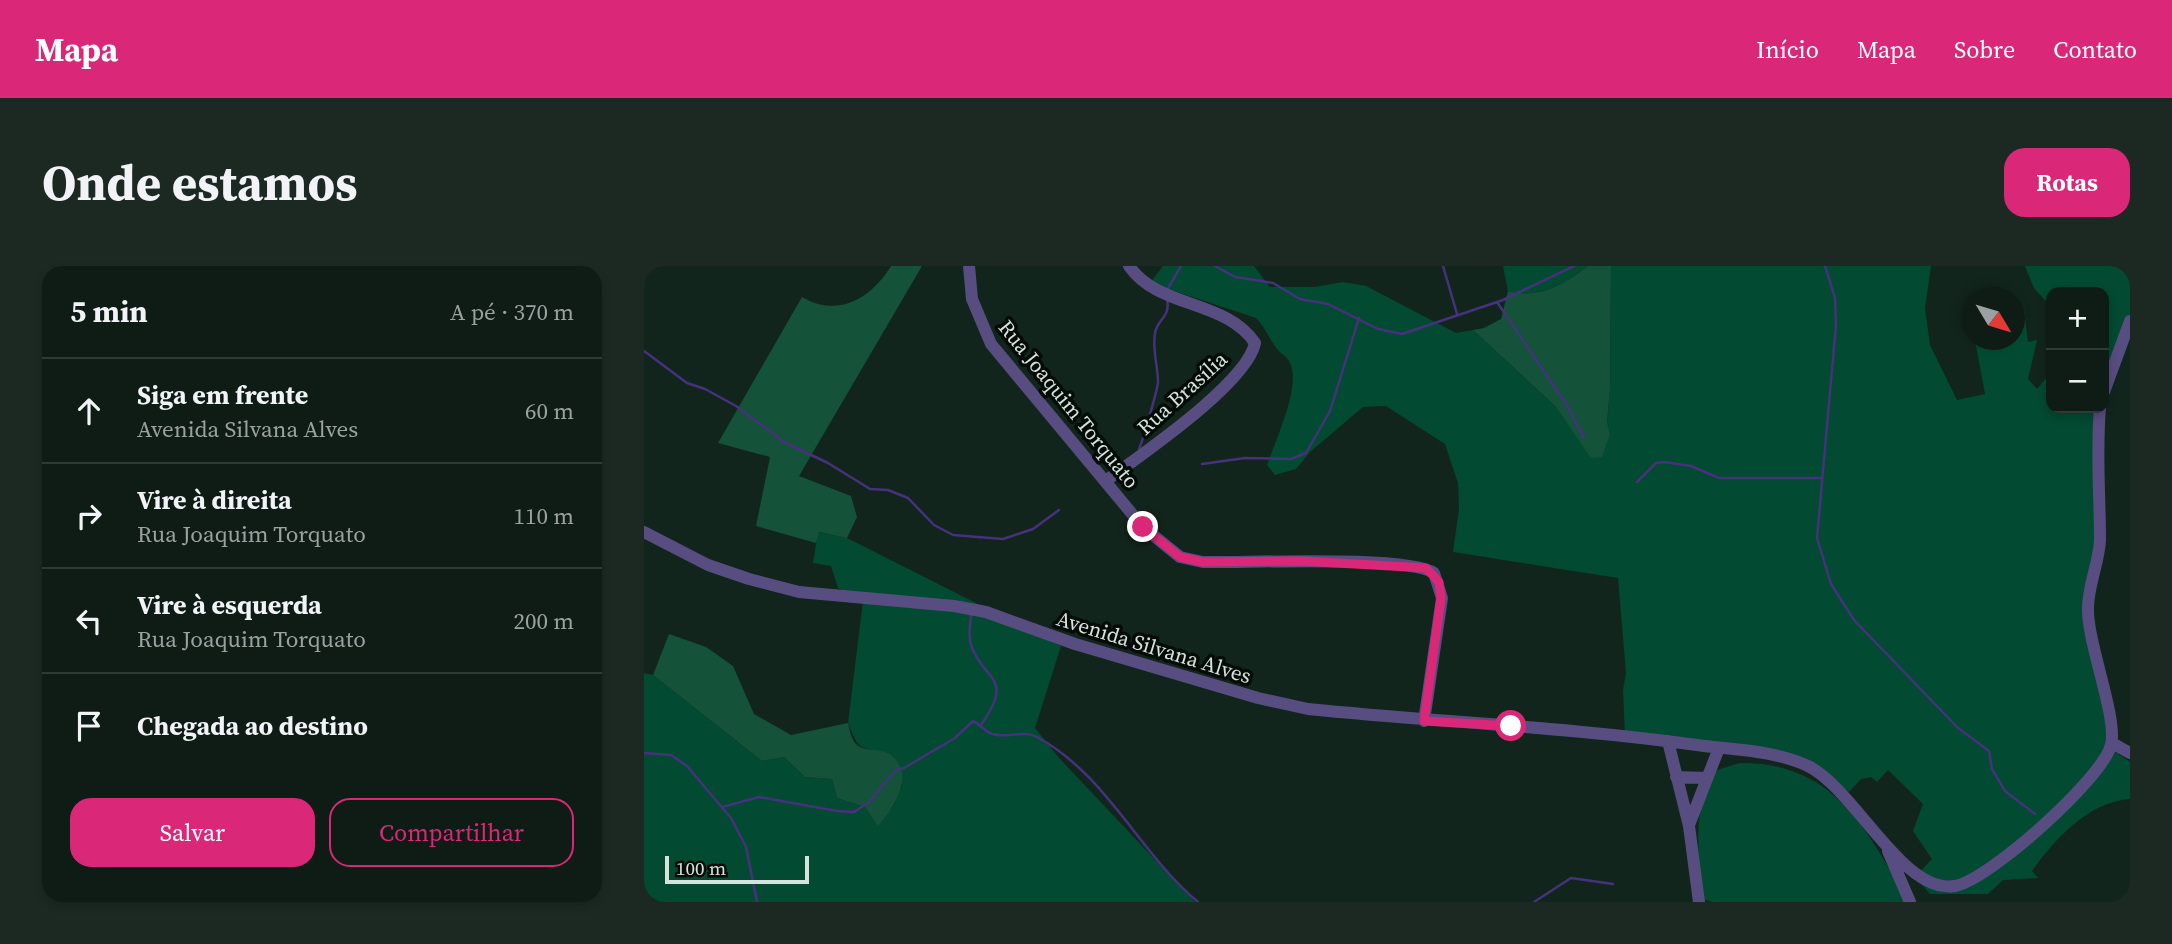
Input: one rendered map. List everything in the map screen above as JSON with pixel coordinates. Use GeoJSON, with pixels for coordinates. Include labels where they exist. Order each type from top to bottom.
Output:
{"type":"FeatureCollection","features":[{"type":"Feature","properties":{"kind":"street","name":"Rua Joaquim Torquato"},"geometry":{"type":"LineString","coordinates":[[969,266],[972,299],[991,344],[1107,480],[1143,527],[1180,557],[1203,562],[1379,564],[1426,568],[1434,573],[1441,598],[1424,721]]}},
{"type":"Feature","properties":{"kind":"street","name":"Rua Brasília"},"geometry":{"type":"LineString","coordinates":[[1107,480],[1191,416],[1227,384],[1253,353],[1255,343],[1247,332],[1224,316],[1150,288],[1129,266]]}},
{"type":"Feature","properties":{"kind":"street"},"geometry":{"type":"LineString","coordinates":[[2109,378],[2130,321]]}},
{"type":"Feature","properties":{"kind":"street"},"geometry":{"type":"LineString","coordinates":[[1888,851],[1924,880],[1954,887],[1975,878],[2029,838],[2102,764],[2112,743],[2088,608],[2100,540],[2097,494],[2099,413]]}},
{"type":"Feature","properties":{"kind":"street","name":"Avenida Silvana Alves"},"geometry":{"type":"LineString","coordinates":[[644,532],[708,565],[761,583],[799,592],[954,606],[986,612],[1075,645],[1258,698],[1308,709],[1668,741],[1773,755],[1809,767],[1824,776],[1853,805],[1888,851]]}},
{"type":"Feature","properties":{"kind":"street"},"geometry":{"type":"LineString","coordinates":[[1668,741],[1689,826],[1699,902]]}},
{"type":"Feature","properties":{"kind":"street"},"geometry":{"type":"LineString","coordinates":[[2112,743],[2130,753]]}},
{"type":"Feature","properties":{"kind":"street"},"geometry":{"type":"LineString","coordinates":[[1689,826],[1719,748]]}},
{"type":"Feature","properties":{"kind":"street"},"geometry":{"type":"LineString","coordinates":[[1676,777],[1707,778]]}},
{"type":"Feature","properties":{"kind":"street"},"geometry":{"type":"LineString","coordinates":[[1888,851],[1909,902]]}},
{"type":"Feature","properties":{"kind":"green space"},"geometry":{"type":"Polygon","coordinates":[[[891,266],[922,266],[799,476],[851,496],[857,517],[847,538],[819,532],[816,543],[756,526],[770,457],[718,443],[802,297],[828,306],[852,302],[874,288],[891,266]]]}},
{"type":"Feature","properties":{"kind":"green space"},"geometry":{"type":"Polygon","coordinates":[[[1163,266],[1254,266],[1270,287],[1315,287],[1343,282],[1366,286],[1456,333],[1473,330],[1555,406],[1592,458],[1610,434],[1607,422],[1610,389],[1611,266],[1931,266],[1925,308],[1930,345],[1957,400],[1985,394],[1977,350],[2025,350],[2025,317],[2028,342],[2037,340],[2028,379],[2037,389],[2046,378],[2046,413],[2101,413],[2093,577],[2086,614],[2114,751],[2130,762],[2130,799],[2100,807],[2074,824],[2032,871],[2038,878],[2003,880],[1988,894],[1930,894],[1915,877],[1932,859],[1913,831],[1923,804],[1888,770],[1877,782],[1871,777],[1861,779],[1849,792],[1824,772],[1797,758],[1625,735],[1623,690],[1626,673],[1618,578],[1453,552],[1459,509],[1458,483],[1445,444],[1386,406],[1363,407],[1310,452],[1296,469],[1275,475],[1267,465],[1293,383],[1289,361],[1277,349],[1256,318],[1150,283],[1163,266]]]}},
{"type":"Feature","properties":{"kind":"green space"},"geometry":{"type":"Polygon","coordinates":[[[1503,266],[1588,266],[1551,289],[1520,293],[1508,291],[1503,266]]]}},
{"type":"Feature","properties":{"kind":"green space"},"geometry":{"type":"Polygon","coordinates":[[[1588,266],[1611,266],[1610,389],[1607,422],[1610,434],[1602,457],[1591,458],[1555,406],[1473,330],[1484,328],[1501,319],[1508,291],[1530,293],[1551,289],[1588,266]]]}},
{"type":"Feature","properties":{"kind":"green space"},"geometry":{"type":"Polygon","coordinates":[[[2025,266],[2130,266],[2130,321],[2109,378],[2109,287],[2046,287],[2046,301],[2034,288],[2025,266]]]}},
{"type":"Feature","properties":{"kind":"green space"},"geometry":{"type":"Polygon","coordinates":[[[818,532],[847,538],[1061,646],[1035,728],[1060,759],[1195,902],[644,902],[644,673],[653,675],[762,761],[784,757],[805,777],[832,779],[837,798],[865,807],[878,825],[894,805],[902,786],[888,753],[861,746],[848,723],[863,601],[838,588],[831,566],[813,563],[818,532]]]}},
{"type":"Feature","properties":{"kind":"green space"},"geometry":{"type":"Polygon","coordinates":[[[669,634],[706,647],[733,666],[754,714],[791,735],[848,723],[856,744],[888,753],[897,761],[901,770],[900,790],[891,810],[878,826],[865,807],[837,798],[832,779],[805,777],[784,757],[762,761],[653,675],[669,634]]]}},
{"type":"Feature","properties":{"kind":"green space"},"geometry":{"type":"Polygon","coordinates":[[[1739,763],[1772,766],[1800,774],[1824,788],[1844,805],[1862,826],[1909,902],[1713,902],[1701,899],[1698,832],[1702,796],[1707,781],[1714,772],[1739,763]]]}},
{"type":"Feature","properties":{"kind":"waterway"},"geometry":{"type":"LineString","coordinates":[[1167,290],[1181,266]]}},
{"type":"Feature","properties":{"kind":"waterway"},"geometry":{"type":"LineString","coordinates":[[1215,266],[1235,277],[1273,283],[1300,299],[1328,304],[1378,329],[1402,334],[1503,300],[1574,266]]}},
{"type":"Feature","properties":{"kind":"waterway"},"geometry":{"type":"LineString","coordinates":[[1443,266],[1457,314]]}},
{"type":"Feature","properties":{"kind":"waterway"},"geometry":{"type":"LineString","coordinates":[[1825,266],[1835,298],[1836,325],[1817,538],[1831,584],[1854,620],[1958,728],[1989,751],[1992,769],[2005,791],[2035,814]]}},
{"type":"Feature","properties":{"kind":"waterway"},"geometry":{"type":"LineString","coordinates":[[1139,449],[1157,386],[1154,339],[1156,329],[1167,310],[1167,300]]}},
{"type":"Feature","properties":{"kind":"waterway"},"geometry":{"type":"LineString","coordinates":[[1497,302],[1568,407],[1584,438]]}},
{"type":"Feature","properties":{"kind":"waterway"},"geometry":{"type":"LineString","coordinates":[[1202,464],[1245,458],[1291,459],[1306,453],[1330,411],[1359,318]]}},
{"type":"Feature","properties":{"kind":"waterway"},"geometry":{"type":"LineString","coordinates":[[644,351],[687,383],[705,389],[736,406],[784,442],[828,463],[870,489],[888,490],[908,498],[934,525],[953,535],[1003,539],[1033,529],[1059,510]]}},
{"type":"Feature","properties":{"kind":"waterway"},"geometry":{"type":"LineString","coordinates":[[1637,482],[1656,463],[1664,462],[1691,466],[1719,478],[1822,478]]}},
{"type":"Feature","properties":{"kind":"waterway"},"geometry":{"type":"LineString","coordinates":[[971,616],[971,645],[996,687],[996,697],[981,725]]}},
{"type":"Feature","properties":{"kind":"waterway"},"geometry":{"type":"LineString","coordinates":[[722,807],[759,797],[854,812],[869,802],[896,770],[955,738],[973,721],[996,735],[1025,734],[1037,737],[1061,753],[1103,793],[1177,883],[1198,902]]}},
{"type":"Feature","properties":{"kind":"waterway"},"geometry":{"type":"LineString","coordinates":[[644,753],[671,755],[687,766],[731,818],[746,847],[757,902]]}},
{"type":"Feature","properties":{"kind":"waterway"},"geometry":{"type":"LineString","coordinates":[[1534,902],[1571,878],[1613,884]]}},
{"type":"Feature","properties":{"kind":"route"},"geometry":{"type":"LineString","coordinates":[[1143,527],[1180,557],[1203,562],[1301,561],[1426,568],[1434,573],[1439,582],[1441,598],[1424,721],[1511,726]]}}]}
